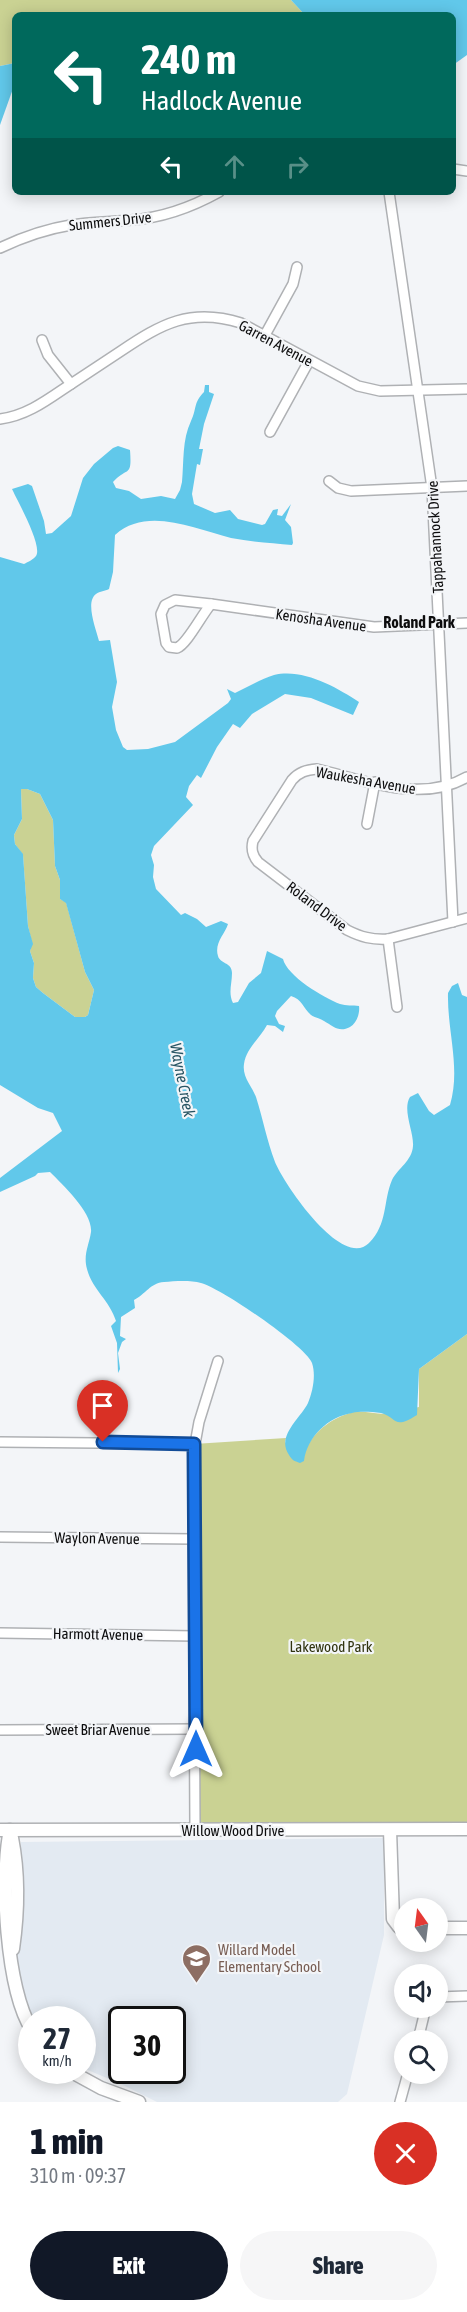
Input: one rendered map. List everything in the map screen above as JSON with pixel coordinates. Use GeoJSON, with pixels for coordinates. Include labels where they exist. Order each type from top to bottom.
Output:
{"type":"FeatureCollection","features":[{"type":"Feature","properties":{"kind":"street","name":"Summers Drive"},"geometry":{"type":"LineString","coordinates":[[0,248],[51,229],[168,214],[214,195]]}},
{"type":"Feature","properties":{"kind":"street","name":"Tappahannock Drive"},"geometry":{"type":"LineString","coordinates":[[388,195],[432,488],[453,922]]}},
{"type":"Feature","properties":{"kind":"street"},"geometry":{"type":"LineString","coordinates":[[265,335],[293,284],[297,267]]}},
{"type":"Feature","properties":{"kind":"street","name":"Garren Avenue"},"geometry":{"type":"LineString","coordinates":[[0,419],[25,412],[154,329],[185,318],[228,319],[265,335],[346,382],[364,388],[380,391],[467,389]]}},
{"type":"Feature","properties":{"kind":"street"},"geometry":{"type":"LineString","coordinates":[[42,340],[48,355],[71,384]]}},
{"type":"Feature","properties":{"kind":"street"},"geometry":{"type":"LineString","coordinates":[[270,432],[309,361]]}},
{"type":"Feature","properties":{"kind":"street"},"geometry":{"type":"LineString","coordinates":[[329,481],[338,488],[351,491],[467,486]]}},
{"type":"Feature","properties":{"kind":"street","name":"Kenosha Avenue"},"geometry":{"type":"LineString","coordinates":[[211,604],[182,646],[173,648],[166,643],[161,614],[165,605],[175,600],[211,604],[374,627],[467,623]]}},
{"type":"Feature","properties":{"kind":"street","name":"Waukesha Avenue"},"geometry":{"type":"LineString","coordinates":[[252,847],[292,780],[308,770],[317,769],[417,790],[447,786],[467,777]]}},
{"type":"Feature","properties":{"kind":"street"},"geometry":{"type":"LineString","coordinates":[[368,824],[375,782]]}},
{"type":"Feature","properties":{"kind":"street","name":"Roland Drive"},"geometry":{"type":"LineString","coordinates":[[252,847],[258,862],[347,930],[369,939],[388,939],[467,918]]}},
{"type":"Feature","properties":{"kind":"street"},"geometry":{"type":"LineString","coordinates":[[388,939],[397,1007]]}},
{"type":"Feature","properties":{"kind":"street"},"geometry":{"type":"LineString","coordinates":[[195,1830],[194,1444],[218,1361]]}},
{"type":"Feature","properties":{"kind":"street"},"geometry":{"type":"LineString","coordinates":[[0,1442],[194,1444]]}},
{"type":"Feature","properties":{"kind":"street","name":"Waylon Avenue"},"geometry":{"type":"LineString","coordinates":[[0,1538],[194,1539]]}},
{"type":"Feature","properties":{"kind":"street","name":"Harmott Avenue"},"geometry":{"type":"LineString","coordinates":[[0,1633],[195,1636]]}},
{"type":"Feature","properties":{"kind":"street","name":"Sweet Briar Avenue"},"geometry":{"type":"LineString","coordinates":[[0,1730],[196,1729]]}},
{"type":"Feature","properties":{"kind":"street","name":"Willow Wood Drive"},"geometry":{"type":"LineString","coordinates":[[5,1830],[467,1829]]}},
{"type":"Feature","properties":{"kind":"street"},"geometry":{"type":"LineString","coordinates":[[5,1830],[16,1871],[16,1930],[11,1962],[15,1990],[22,2006]]}},
{"type":"Feature","properties":{"kind":"street"},"geometry":{"type":"LineString","coordinates":[[390,1830],[394,1920]]}},
{"type":"Feature","properties":{"kind":"street"},"geometry":{"type":"LineString","coordinates":[[448,1928],[467,1928]]}},
{"type":"Feature","properties":{"kind":"street"},"geometry":{"type":"LineString","coordinates":[[448,1997],[467,1996]]}},
{"type":"Feature","properties":{"kind":"street"},"geometry":{"type":"LineString","coordinates":[[94,2084],[139,2102]]}},
{"type":"Feature","properties":{"kind":"street"},"geometry":{"type":"LineString","coordinates":[[400,2102],[405,2084]]}},
{"type":"Feature","properties":{"kind":"shaded area","name":"Willard Model Elementary School"},"geometry":{"type":"Polygon","coordinates":[[[384,1838],[384,1935],[347,2094],[338,2102],[157,2102],[121,2084],[186,2084],[186,2006],[108,2006],[108,2079],[96,2073],[96,2006],[28,2006],[17,1967],[21,1842],[384,1838]]]}},
{"type":"Feature","properties":{"kind":"green space"},"geometry":{"type":"Polygon","coordinates":[[[0,0],[291,0],[302,12],[12,12],[12,64],[0,66],[0,0]]]}},
{"type":"Feature","properties":{"kind":"green space"},"geometry":{"type":"Polygon","coordinates":[[[21,789],[40,794],[53,820],[55,866],[60,880],[60,899],[66,902],[85,972],[94,990],[88,1015],[85,1017],[75,1017],[43,993],[36,987],[33,978],[34,963],[30,951],[32,943],[28,926],[23,855],[15,844],[14,835],[22,819],[21,789]]]}},
{"type":"Feature","properties":{"kind":"green space","name":"Lakewood Park"},"geometry":{"type":"Polygon","coordinates":[[[467,1334],[467,1829],[195,1830],[194,1444],[286,1438],[285,1442],[303,1460],[309,1444],[319,1430],[342,1416],[359,1412],[387,1414],[419,1407],[419,1369],[467,1334]]]}},
{"type":"Feature","properties":{"kind":"water"},"geometry":{"type":"Polygon","coordinates":[[[291,0],[467,0],[467,55],[456,63],[456,12],[302,12],[291,0]]]}},
{"type":"Feature","properties":{"kind":"water"},"geometry":{"type":"Polygon","coordinates":[[[12,64],[12,91],[0,125],[0,66],[12,64]]]}},
{"type":"Feature","properties":{"kind":"water","name":"Wayne Creek"},"geometry":{"type":"Polygon","coordinates":[[[205,385],[209,385],[209,392],[214,394],[199,449],[203,449],[200,465],[197,464],[192,494],[194,504],[215,513],[230,510],[238,519],[262,525],[265,524],[273,510],[278,509],[277,515],[282,516],[291,504],[285,520],[291,527],[292,545],[231,538],[172,522],[142,522],[128,526],[115,535],[113,572],[109,589],[98,593],[93,598],[92,616],[99,641],[110,640],[117,682],[112,707],[116,730],[123,747],[127,750],[148,749],[175,742],[228,703],[231,699],[227,689],[235,693],[274,675],[296,674],[319,680],[359,702],[353,715],[311,698],[285,694],[252,714],[240,728],[233,724],[217,747],[201,778],[197,775],[189,786],[186,797],[193,805],[154,846],[151,855],[156,889],[181,915],[185,913],[206,927],[221,921],[228,924],[217,951],[219,959],[231,969],[230,992],[233,1003],[238,1002],[249,983],[261,973],[267,951],[283,959],[291,972],[316,992],[340,1004],[359,1006],[354,1023],[346,1029],[339,1029],[311,1015],[300,1001],[291,996],[275,1016],[279,1024],[285,1026],[283,1032],[275,1026],[267,1025],[250,1048],[244,1064],[246,1077],[256,1097],[272,1154],[281,1173],[315,1221],[344,1245],[358,1248],[369,1243],[379,1228],[392,1180],[412,1151],[413,1140],[407,1108],[410,1097],[418,1093],[434,1115],[450,1105],[454,1063],[448,993],[452,986],[458,983],[462,995],[467,997],[467,1334],[419,1369],[417,1415],[404,1422],[396,1422],[381,1413],[359,1412],[343,1415],[327,1424],[314,1436],[304,1461],[300,1463],[290,1457],[285,1441],[287,1434],[308,1403],[313,1388],[314,1373],[312,1363],[295,1344],[261,1318],[211,1287],[193,1281],[164,1282],[155,1284],[134,1300],[135,1308],[121,1317],[120,1336],[126,1339],[122,1342],[118,1353],[120,1369],[118,1373],[117,1343],[111,1326],[116,1321],[110,1307],[89,1276],[86,1255],[91,1232],[87,1216],[82,1208],[50,1172],[38,1173],[0,1192],[0,1178],[62,1131],[53,1113],[38,1108],[0,1085],[0,557],[24,564],[36,556],[37,551],[33,533],[12,489],[28,484],[32,486],[46,534],[52,533],[71,516],[83,478],[94,464],[118,446],[130,450],[130,465],[128,470],[113,482],[116,488],[129,491],[141,499],[161,496],[175,499],[182,482],[188,428],[197,403],[204,392],[205,385]],[[21,789],[22,819],[14,835],[15,844],[23,854],[28,926],[33,944],[30,951],[34,963],[33,978],[36,987],[75,1017],[85,1017],[88,1015],[94,990],[85,972],[66,903],[60,899],[60,880],[55,866],[53,820],[40,794],[21,789]]]}},
{"type":"Feature","properties":{"kind":"place","name":"Willard Model Elementary School"},"geometry":{"type":"Point","coordinates":[197,1984]}},
{"type":"Feature","properties":{"kind":"district","name":"Roland Park"},"geometry":{"type":"Point","coordinates":[419,622]}},
{"type":"Feature","properties":{"kind":"route"},"geometry":{"type":"LineString","coordinates":[[103,1442],[194,1444],[196,1749]]}}]}
